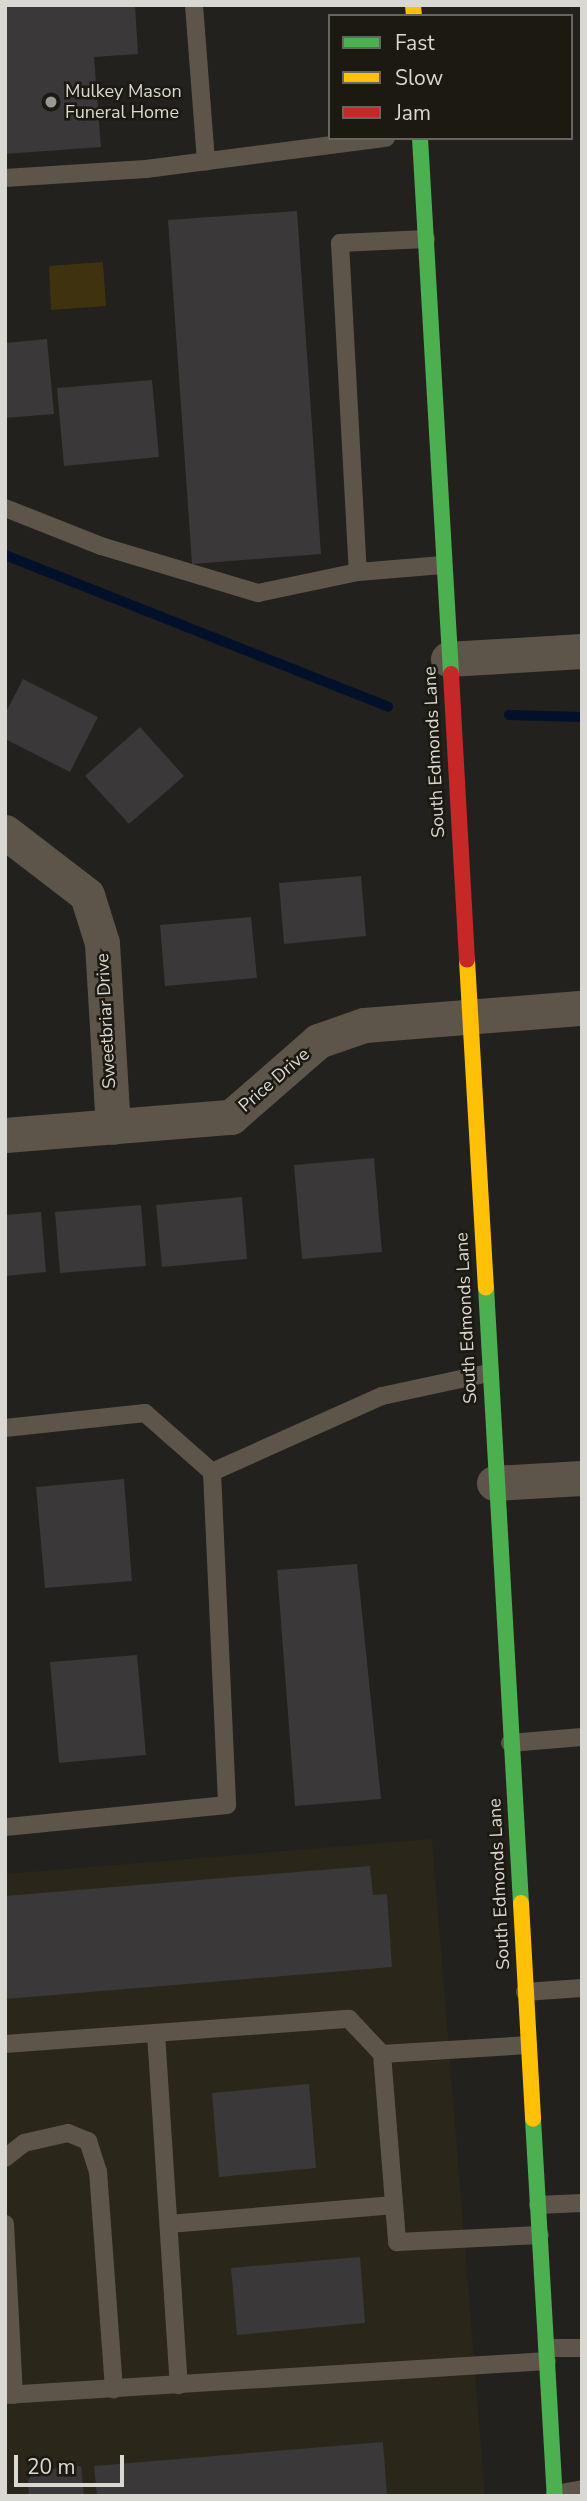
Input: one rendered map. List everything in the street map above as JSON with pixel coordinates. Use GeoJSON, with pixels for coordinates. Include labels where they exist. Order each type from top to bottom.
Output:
{"type":"FeatureCollection","features":[{"type":"Feature","properties":{"kind":"street","name":"South Edmonds Lane"},"geometry":{"type":"LineString","coordinates":[[420,140],[467,1015],[555,2495]]}},
{"type":"Feature","properties":{"kind":"street"},"geometry":{"type":"LineString","coordinates":[[448,659],[582,651]]}},
{"type":"Feature","properties":{"kind":"street","name":"Sweetbriar Drive"},"geometry":{"type":"LineString","coordinates":[[5,832],[87,895],[102,943],[113,1127]]}},
{"type":"Feature","properties":{"kind":"street","name":"Price Drive"},"geometry":{"type":"LineString","coordinates":[[5,1135],[231,1117],[318,1041],[364,1025],[582,1008]]}},
{"type":"Feature","properties":{"kind":"street"},"geometry":{"type":"LineString","coordinates":[[494,1483],[582,1478]]}},
{"type":"Feature","properties":{"kind":"lane"},"geometry":{"type":"LineString","coordinates":[[194,5],[206,162]]}},
{"type":"Feature","properties":{"kind":"lane"},"geometry":{"type":"LineString","coordinates":[[5,178],[206,162],[371,140]]}},
{"type":"Feature","properties":{"kind":"lane"},"geometry":{"type":"LineString","coordinates":[[358,572],[340,243],[426,239]]}},
{"type":"Feature","properties":{"kind":"lane"},"geometry":{"type":"LineString","coordinates":[[5,508],[101,546],[258,593],[358,572],[443,565]]}},
{"type":"Feature","properties":{"kind":"lane"},"geometry":{"type":"LineString","coordinates":[[212,1472],[382,1396],[488,1373]]}},
{"type":"Feature","properties":{"kind":"lane"},"geometry":{"type":"LineString","coordinates":[[5,1428],[145,1413],[212,1472],[227,1805],[5,1827]]}},
{"type":"Feature","properties":{"kind":"lane"},"geometry":{"type":"LineString","coordinates":[[510,1743],[582,1737]]}},
{"type":"Feature","properties":{"kind":"lane"},"geometry":{"type":"LineString","coordinates":[[525,1992],[582,1987]]}},
{"type":"Feature","properties":{"kind":"lane"},"geometry":{"type":"LineString","coordinates":[[5,2044],[349,2019],[382,2054],[397,2242],[540,2235]]}},
{"type":"Feature","properties":{"kind":"lane"},"geometry":{"type":"LineString","coordinates":[[156,2033],[179,2385]]}},
{"type":"Feature","properties":{"kind":"lane"},"geometry":{"type":"LineString","coordinates":[[382,2054],[528,2045]]}},
{"type":"Feature","properties":{"kind":"lane"},"geometry":{"type":"LineString","coordinates":[[5,2158],[23,2143],[68,2133],[88,2141],[98,2171],[114,2389]]}},
{"type":"Feature","properties":{"kind":"lane"},"geometry":{"type":"LineString","coordinates":[[538,2205],[582,2203]]}},
{"type":"Feature","properties":{"kind":"lane"},"geometry":{"type":"LineString","coordinates":[[169,2224],[394,2205]]}},
{"type":"Feature","properties":{"kind":"lane"},"geometry":{"type":"LineString","coordinates":[[5,2224],[10,2395],[179,2385],[547,2355],[582,2348]]}},
{"type":"Feature","properties":{"kind":"lane"},"geometry":{"type":"LineString","coordinates":[[555,2495],[582,2489]]}},
{"type":"Feature","properties":{"kind":"shaded area"},"geometry":{"type":"Polygon","coordinates":[[[103,262],[106,306],[51,310],[49,266],[103,262]]]}},
{"type":"Feature","properties":{"kind":"shaded area"},"geometry":{"type":"Polygon","coordinates":[[[432,1839],[485,2496],[5,2496],[5,1874],[432,1839]]]}},
{"type":"Feature","properties":{"kind":"building","name":"Mulkey Mason Funeral Home"},"geometry":{"type":"Polygon","coordinates":[[[5,5],[135,5],[138,54],[94,57],[101,147],[5,154],[5,5]]]}},
{"type":"Feature","properties":{"kind":"building"},"geometry":{"type":"Polygon","coordinates":[[[297,211],[321,554],[192,564],[168,220],[297,211]]]}},
{"type":"Feature","properties":{"kind":"building"},"geometry":{"type":"Polygon","coordinates":[[[47,339],[54,414],[5,418],[5,343],[47,339]]]}},
{"type":"Feature","properties":{"kind":"building"},"geometry":{"type":"Polygon","coordinates":[[[152,380],[159,457],[64,466],[57,388],[152,380]]]}},
{"type":"Feature","properties":{"kind":"building"},"geometry":{"type":"Polygon","coordinates":[[[23,679],[98,717],[70,772],[5,739],[5,714],[23,679]]]}},
{"type":"Feature","properties":{"kind":"building"},"geometry":{"type":"Polygon","coordinates":[[[140,727],[184,776],[129,824],[85,776],[140,727]]]}},
{"type":"Feature","properties":{"kind":"building"},"geometry":{"type":"Polygon","coordinates":[[[361,876],[366,936],[284,944],[279,883],[361,876]]]}},
{"type":"Feature","properties":{"kind":"building"},"geometry":{"type":"Polygon","coordinates":[[[251,917],[257,978],[165,986],[160,925],[251,917]]]}},
{"type":"Feature","properties":{"kind":"building"},"geometry":{"type":"Polygon","coordinates":[[[374,1158],[382,1252],[302,1259],[294,1165],[374,1158]]]}},
{"type":"Feature","properties":{"kind":"building"},"geometry":{"type":"Polygon","coordinates":[[[242,1197],[247,1259],[162,1267],[156,1205],[242,1197]]]}},
{"type":"Feature","properties":{"kind":"building"},"geometry":{"type":"Polygon","coordinates":[[[141,1205],[146,1266],[60,1273],[55,1212],[141,1205]]]}},
{"type":"Feature","properties":{"kind":"building"},"geometry":{"type":"Polygon","coordinates":[[[41,1212],[46,1272],[5,1276],[5,1215],[41,1212]]]}},
{"type":"Feature","properties":{"kind":"building"},"geometry":{"type":"Polygon","coordinates":[[[124,1479],[132,1581],[45,1588],[36,1487],[124,1479]]]}},
{"type":"Feature","properties":{"kind":"building"},"geometry":{"type":"Polygon","coordinates":[[[357,1564],[381,1799],[295,1806],[277,1570],[357,1564]]]}},
{"type":"Feature","properties":{"kind":"building"},"geometry":{"type":"Polygon","coordinates":[[[137,1655],[146,1755],[59,1763],[50,1662],[137,1655]]]}},
{"type":"Feature","properties":{"kind":"building"},"geometry":{"type":"Polygon","coordinates":[[[370,1866],[373,1895],[387,1894],[392,1967],[5,1999],[5,1896],[370,1866]]]}},
{"type":"Feature","properties":{"kind":"building"},"geometry":{"type":"Polygon","coordinates":[[[309,2084],[316,2168],[219,2177],[212,2093],[309,2084]]]}},
{"type":"Feature","properties":{"kind":"building"},"geometry":{"type":"Polygon","coordinates":[[[360,2257],[365,2323],[237,2335],[231,2268],[360,2257]]]}},
{"type":"Feature","properties":{"kind":"building"},"geometry":{"type":"Polygon","coordinates":[[[383,2442],[387,2496],[97,2496],[94,2466],[383,2442]]]}},
{"type":"Feature","properties":{"kind":"building"},"geometry":{"type":"Polygon","coordinates":[[[81,2466],[84,2496],[29,2496],[27,2471],[81,2466]]]}},
{"type":"Feature","properties":{"kind":"waterway"},"geometry":{"type":"LineString","coordinates":[[5,555],[388,707]]}},
{"type":"Feature","properties":{"kind":"waterway"},"geometry":{"type":"LineString","coordinates":[[509,715],[582,717]]}},
{"type":"Feature","properties":{"kind":"traffic: fast"},"geometry":{"type":"LineString","coordinates":[[420,140],[451,674]]}},
{"type":"Feature","properties":{"kind":"traffic: fast"},"geometry":{"type":"LineString","coordinates":[[486,1287],[521,1903]]}},
{"type":"Feature","properties":{"kind":"traffic: fast"},"geometry":{"type":"LineString","coordinates":[[533,2119],[555,2496]]}},
{"type":"Feature","properties":{"kind":"traffic: slow"},"geometry":{"type":"LineString","coordinates":[[413,5],[414,14]]}},
{"type":"Feature","properties":{"kind":"traffic: slow"},"geometry":{"type":"LineString","coordinates":[[467,960],[486,1287]]}},
{"type":"Feature","properties":{"kind":"traffic: slow"},"geometry":{"type":"LineString","coordinates":[[521,1903],[533,2119]]}},
{"type":"Feature","properties":{"kind":"traffic: jam"},"geometry":{"type":"LineString","coordinates":[[451,674],[467,960]]}},
{"type":"Feature","properties":{"kind":"place","name":"Mulkey Mason Funeral Home"},"geometry":{"type":"Point","coordinates":[51,102]}}]}
